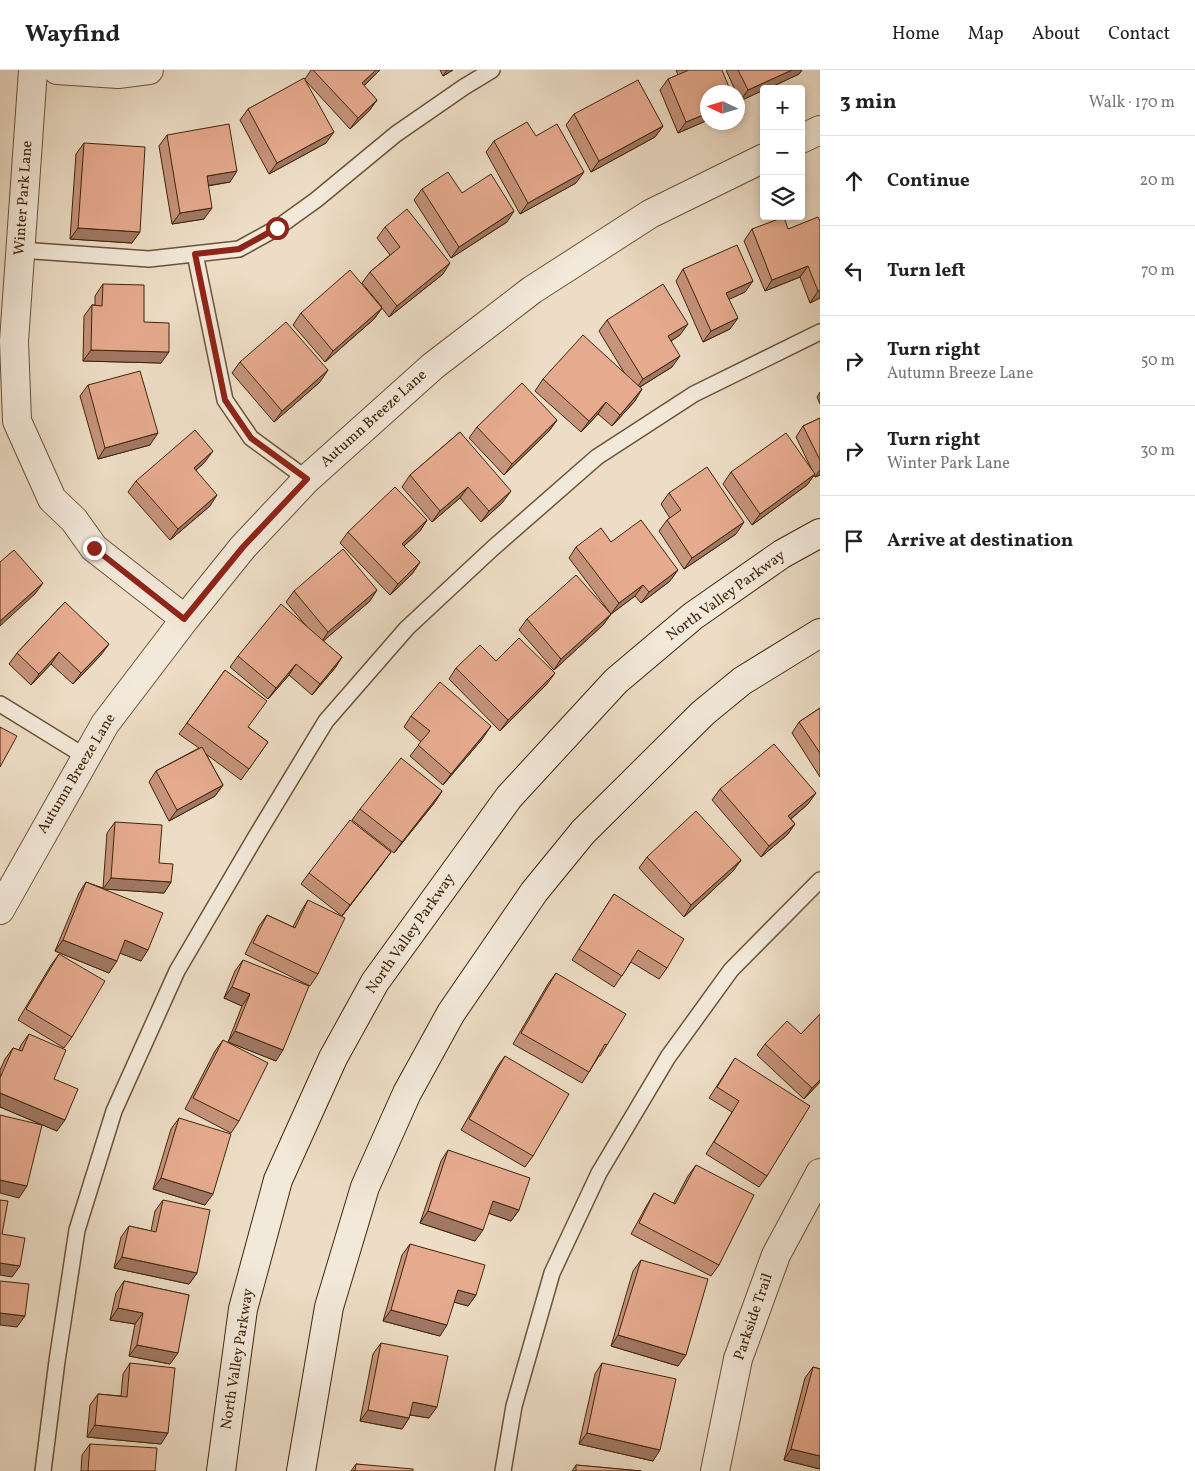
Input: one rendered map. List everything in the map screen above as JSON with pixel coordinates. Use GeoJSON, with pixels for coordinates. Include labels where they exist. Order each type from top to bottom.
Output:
{"type":"FeatureCollection","features":[{"type":"Feature","properties":{"kind":"street","name":"Winter Park Lane"},"geometry":{"type":"LineString","coordinates":[[33,70],[14,341],[17,421],[52,499],[74,520],[94,548],[184,619]]}},
{"type":"Feature","properties":{"kind":"street"},"geometry":{"type":"LineString","coordinates":[[57,70],[118,74],[149,70]]}},
{"type":"Feature","properties":{"kind":"street"},"geometry":{"type":"LineString","coordinates":[[805,137],[820,130]]}},
{"type":"Feature","properties":{"kind":"street","name":"Autumn Breeze Lane"},"geometry":{"type":"LineString","coordinates":[[0,910],[105,724],[184,619],[243,547],[307,479],[432,366],[532,290],[650,214],[760,160]]}},
{"type":"Feature","properties":{"kind":"street","name":"North Valley Parkway"},"geometry":{"type":"LineString","coordinates":[[222,1471],[243,1309],[278,1180],[333,1058],[375,982],[509,797],[616,681],[693,616],[782,554],[820,533]]}},
{"type":"Feature","properties":{"kind":"street"},"geometry":{"type":"LineString","coordinates":[[301,1471],[329,1307],[365,1188],[408,1093],[451,1012],[534,892],[583,832],[703,713],[742,681],[820,633]]}},
{"type":"Feature","properties":{"kind":"street","name":"Parkside Trail"},"geometry":{"type":"LineString","coordinates":[[715,1471],[738,1359],[776,1255],[820,1173]]}},
{"type":"Feature","properties":{"kind":"lane"},"geometry":{"type":"LineString","coordinates":[[20,250],[149,259],[239,249],[277,228],[316,200],[396,134],[492,70]]}},
{"type":"Feature","properties":{"kind":"lane"},"geometry":{"type":"LineString","coordinates":[[195,254],[225,400],[251,438],[307,479]]}},
{"type":"Feature","properties":{"kind":"lane"},"geometry":{"type":"LineString","coordinates":[[43,1471],[57,1361],[77,1230],[114,1111],[177,971],[326,721],[407,628],[493,548],[597,457],[694,394],[820,332]]}},
{"type":"Feature","properties":{"kind":"lane"},"geometry":{"type":"LineString","coordinates":[[0,704],[86,756]]}},
{"type":"Feature","properties":{"kind":"lane"},"geometry":{"type":"LineString","coordinates":[[503,1471],[514,1406],[552,1273],[599,1173],[668,1057],[731,970],[820,880]]}},
{"type":"Feature","properties":{"kind":"building"},"geometry":{"type":"Polygon","coordinates":[[[313,70],[376,70],[362,83],[377,100],[358,118],[313,70]]]}},
{"type":"Feature","properties":{"kind":"building"},"geometry":{"type":"Polygon","coordinates":[[[689,70],[722,70],[728,85],[700,85],[700,116],[686,122],[668,79],[689,70]]]}},
{"type":"Feature","properties":{"kind":"building"},"geometry":{"type":"Polygon","coordinates":[[[738,70],[792,70],[748,90],[738,70]]]}},
{"type":"Feature","properties":{"kind":"building"},"geometry":{"type":"Polygon","coordinates":[[[304,78],[334,132],[277,163],[248,109],[304,78]]]}},
{"type":"Feature","properties":{"kind":"building"},"geometry":{"type":"Polygon","coordinates":[[[638,80],[663,126],[599,161],[574,114],[638,80]]]}},
{"type":"Feature","properties":{"kind":"building"},"geometry":{"type":"Polygon","coordinates":[[[527,122],[536,136],[557,124],[584,172],[528,203],[494,141],[527,122]]]}},
{"type":"Feature","properties":{"kind":"building"},"geometry":{"type":"Polygon","coordinates":[[[229,124],[237,171],[207,176],[212,208],[180,213],[167,135],[229,124]]]}},
{"type":"Feature","properties":{"kind":"building"},"geometry":{"type":"Polygon","coordinates":[[[84,143],[145,147],[140,232],[78,228],[84,143]]]}},
{"type":"Feature","properties":{"kind":"building"},"geometry":{"type":"Polygon","coordinates":[[[448,172],[462,193],[491,174],[514,211],[459,247],[422,189],[448,172]]]}},
{"type":"Feature","properties":{"kind":"building"},"geometry":{"type":"Polygon","coordinates":[[[407,209],[450,263],[397,306],[370,272],[400,247],[385,227],[407,209]]]}},
{"type":"Feature","properties":{"kind":"building"},"geometry":{"type":"Polygon","coordinates":[[[818,217],[820,221],[820,290],[818,291],[808,266],[772,280],[752,229],[776,220],[785,220],[788,229],[818,217]]]}},
{"type":"Feature","properties":{"kind":"building"},"geometry":{"type":"Polygon","coordinates":[[[737,245],[753,281],[726,293],[738,318],[711,331],[683,269],[737,245]]]}},
{"type":"Feature","properties":{"kind":"building"},"geometry":{"type":"Polygon","coordinates":[[[350,270],[382,308],[333,351],[301,313],[350,270]]]}},
{"type":"Feature","properties":{"kind":"building"},"geometry":{"type":"Polygon","coordinates":[[[103,284],[144,285],[144,322],[169,323],[169,352],[91,350],[92,305],[102,306],[103,284]]]}},
{"type":"Feature","properties":{"kind":"building"},"geometry":{"type":"Polygon","coordinates":[[[663,284],[688,324],[668,336],[680,356],[643,379],[607,320],[663,284]]]}},
{"type":"Feature","properties":{"kind":"building"},"geometry":{"type":"Polygon","coordinates":[[[286,322],[328,370],[282,411],[240,362],[286,322]]]}},
{"type":"Feature","properties":{"kind":"building"},"geometry":{"type":"Polygon","coordinates":[[[583,335],[642,389],[620,415],[606,402],[589,421],[543,379],[583,335]]]}},
{"type":"Feature","properties":{"kind":"building"},"geometry":{"type":"Polygon","coordinates":[[[140,371],[158,433],[105,448],[88,385],[140,371]]]}},
{"type":"Feature","properties":{"kind":"building"},"geometry":{"type":"Polygon","coordinates":[[[522,383],[557,420],[512,464],[477,427],[522,383]]]}},
{"type":"Feature","properties":{"kind":"building"},"geometry":{"type":"Polygon","coordinates":[[[820,418],[820,460],[803,426],[820,418]]]}},
{"type":"Feature","properties":{"kind":"building"},"geometry":{"type":"Polygon","coordinates":[[[195,430],[213,451],[194,468],[217,495],[178,529],[136,481],[195,430]]]}},
{"type":"Feature","properties":{"kind":"building"},"geometry":{"type":"Polygon","coordinates":[[[460,432],[511,491],[489,511],[468,487],[440,511],[410,475],[460,432]]]}},
{"type":"Feature","properties":{"kind":"building"},"geometry":{"type":"Polygon","coordinates":[[[786,433],[815,474],[760,514],[731,472],[786,433]]]}},
{"type":"Feature","properties":{"kind":"building"},"geometry":{"type":"Polygon","coordinates":[[[707,467],[744,522],[692,558],[667,520],[681,510],[669,493],[707,467]]]}},
{"type":"Feature","properties":{"kind":"building"},"geometry":{"type":"Polygon","coordinates":[[[395,487],[427,520],[402,544],[420,562],[398,584],[348,532],[395,487]]]}},
{"type":"Feature","properties":{"kind":"building"},"geometry":{"type":"Polygon","coordinates":[[[641,520],[678,570],[649,592],[643,585],[619,603],[576,547],[601,528],[611,542],[641,520]]]}},
{"type":"Feature","properties":{"kind":"building"},"geometry":{"type":"Polygon","coordinates":[[[343,549],[377,590],[328,632],[294,591],[343,549]]]}},
{"type":"Feature","properties":{"kind":"building"},"geometry":{"type":"Polygon","coordinates":[[[14,550],[43,583],[0,621],[0,562],[14,550]]]}},
{"type":"Feature","properties":{"kind":"building"},"geometry":{"type":"Polygon","coordinates":[[[576,575],[611,614],[561,659],[527,619],[576,575]]]}},
{"type":"Feature","properties":{"kind":"building"},"geometry":{"type":"Polygon","coordinates":[[[65,602],[109,644],[81,673],[59,652],[39,674],[17,653],[65,602]]]}},
{"type":"Feature","properties":{"kind":"building"},"geometry":{"type":"Polygon","coordinates":[[[281,604],[342,657],[320,684],[296,664],[276,688],[238,656],[281,604]]]}},
{"type":"Feature","properties":{"kind":"building"},"geometry":{"type":"Polygon","coordinates":[[[519,638],[555,673],[508,720],[456,668],[480,645],[496,661],[519,638]]]}},
{"type":"Feature","properties":{"kind":"building"},"geometry":{"type":"Polygon","coordinates":[[[225,670],[267,701],[248,727],[268,742],[249,769],[187,723],[225,670]]]}},
{"type":"Feature","properties":{"kind":"building"},"geometry":{"type":"Polygon","coordinates":[[[440,682],[491,726],[451,774],[418,745],[430,731],[411,716],[440,682]]]}},
{"type":"Feature","properties":{"kind":"building"},"geometry":{"type":"Polygon","coordinates":[[[820,708],[820,753],[799,722],[820,708]]]}},
{"type":"Feature","properties":{"kind":"building"},"geometry":{"type":"Polygon","coordinates":[[[0,727],[17,736],[0,767],[0,727]]]}},
{"type":"Feature","properties":{"kind":"building"},"geometry":{"type":"Polygon","coordinates":[[[774,744],[816,793],[788,816],[795,824],[769,846],[720,789],[774,744]]]}},
{"type":"Feature","properties":{"kind":"building"},"geometry":{"type":"Polygon","coordinates":[[[202,747],[223,785],[177,810],[156,771],[202,747]]]}},
{"type":"Feature","properties":{"kind":"building"},"geometry":{"type":"Polygon","coordinates":[[[401,758],[442,791],[402,842],[360,809],[401,758]]]}},
{"type":"Feature","properties":{"kind":"building"},"geometry":{"type":"Polygon","coordinates":[[[696,811],[741,860],[691,905],[647,857],[696,811]]]}},
{"type":"Feature","properties":{"kind":"building"},"geometry":{"type":"Polygon","coordinates":[[[350,820],[391,852],[350,905],[309,873],[350,820]]]}},
{"type":"Feature","properties":{"kind":"building"},"geometry":{"type":"Polygon","coordinates":[[[115,822],[162,825],[159,863],[173,864],[171,882],[111,878],[115,822]]]}},
{"type":"Feature","properties":{"kind":"building"},"geometry":{"type":"Polygon","coordinates":[[[86,882],[163,913],[148,950],[125,940],[117,961],[63,940],[86,882]]]}},
{"type":"Feature","properties":{"kind":"building"},"geometry":{"type":"Polygon","coordinates":[[[614,894],[684,939],[667,968],[638,950],[622,976],[579,949],[614,894]]]}},
{"type":"Feature","properties":{"kind":"building"},"geometry":{"type":"Polygon","coordinates":[[[308,900],[345,918],[318,974],[253,943],[267,915],[295,928],[308,900]]]}},
{"type":"Feature","properties":{"kind":"building"},"geometry":{"type":"Polygon","coordinates":[[[59,954],[105,981],[72,1037],[26,1009],[59,954]]]}},
{"type":"Feature","properties":{"kind":"building"},"geometry":{"type":"Polygon","coordinates":[[[243,960],[309,986],[283,1050],[235,1031],[250,994],[232,987],[243,960]]]}},
{"type":"Feature","properties":{"kind":"building"},"geometry":{"type":"Polygon","coordinates":[[[556,973],[626,1014],[607,1045],[605,1044],[589,1072],[521,1033],[556,973]]]}},
{"type":"Feature","properties":{"kind":"building"},"geometry":{"type":"Polygon","coordinates":[[[820,1014],[820,1080],[812,1088],[765,1044],[787,1021],[801,1034],[820,1014]]]}},
{"type":"Feature","properties":{"kind":"building"},"geometry":{"type":"Polygon","coordinates":[[[29,1034],[66,1050],[54,1079],[78,1089],[65,1120],[0,1093],[0,1078],[13,1048],[22,1051],[29,1034]]]}},
{"type":"Feature","properties":{"kind":"building"},"geometry":{"type":"Polygon","coordinates":[[[223,1040],[268,1063],[239,1121],[193,1098],[223,1040]]]}},
{"type":"Feature","properties":{"kind":"building"},"geometry":{"type":"Polygon","coordinates":[[[505,1056],[569,1094],[533,1156],[469,1119],[505,1056]]]}},
{"type":"Feature","properties":{"kind":"building"},"geometry":{"type":"Polygon","coordinates":[[[735,1058],[810,1106],[767,1176],[714,1142],[739,1101],[717,1087],[735,1058]]]}},
{"type":"Feature","properties":{"kind":"building"},"geometry":{"type":"Polygon","coordinates":[[[0,1115],[42,1125],[27,1186],[0,1180],[0,1115]]]}},
{"type":"Feature","properties":{"kind":"building"},"geometry":{"type":"Polygon","coordinates":[[[179,1118],[231,1134],[213,1194],[161,1178],[179,1118]]]}},
{"type":"Feature","properties":{"kind":"building"},"geometry":{"type":"Polygon","coordinates":[[[448,1150],[530,1178],[519,1210],[493,1201],[483,1230],[428,1211],[448,1150]]]}},
{"type":"Feature","properties":{"kind":"building"},"geometry":{"type":"Polygon","coordinates":[[[696,1165],[754,1195],[719,1265],[639,1223],[654,1193],[675,1204],[696,1165]]]}},
{"type":"Feature","properties":{"kind":"building"},"geometry":{"type":"Polygon","coordinates":[[[0,1200],[8,1201],[2,1234],[25,1238],[20,1266],[0,1263],[0,1200]]]}},
{"type":"Feature","properties":{"kind":"building"},"geometry":{"type":"Polygon","coordinates":[[[163,1200],[210,1210],[197,1273],[122,1257],[129,1226],[156,1232],[163,1200]]]}},
{"type":"Feature","properties":{"kind":"building"},"geometry":{"type":"Polygon","coordinates":[[[410,1244],[485,1265],[476,1295],[458,1290],[447,1325],[391,1310],[410,1244]]]}},
{"type":"Feature","properties":{"kind":"building"},"geometry":{"type":"Polygon","coordinates":[[[641,1260],[708,1279],[686,1355],[618,1335],[641,1260]]]}},
{"type":"Feature","properties":{"kind":"building"},"geometry":{"type":"Polygon","coordinates":[[[0,1281],[29,1284],[25,1316],[0,1313],[0,1281]]]}},
{"type":"Feature","properties":{"kind":"building"},"geometry":{"type":"Polygon","coordinates":[[[124,1281],[189,1295],[178,1353],[137,1345],[143,1313],[118,1308],[124,1281]]]}},
{"type":"Feature","properties":{"kind":"building"},"geometry":{"type":"Polygon","coordinates":[[[381,1343],[448,1356],[437,1407],[413,1402],[409,1418],[368,1410],[381,1343]]]}},
{"type":"Feature","properties":{"kind":"building"},"geometry":{"type":"Polygon","coordinates":[[[130,1363],[175,1368],[168,1433],[95,1425],[98,1394],[127,1397],[130,1363]]]}},
{"type":"Feature","properties":{"kind":"building"},"geometry":{"type":"Polygon","coordinates":[[[602,1363],[676,1379],[660,1450],[587,1433],[602,1363]]]}},
{"type":"Feature","properties":{"kind":"building"},"geometry":{"type":"Polygon","coordinates":[[[813,1367],[820,1369],[820,1456],[791,1449],[813,1367]]]}},
{"type":"Feature","properties":{"kind":"building"},"geometry":{"type":"Polygon","coordinates":[[[90,1444],[157,1448],[155,1471],[88,1471],[90,1444]]]}},
{"type":"Feature","properties":{"kind":"building"},"geometry":{"type":"Polygon","coordinates":[[[356,1464],[413,1469],[413,1471],[355,1471],[356,1464]]]}},
{"type":"Feature","properties":{"kind":"building"},"geometry":{"type":"Polygon","coordinates":[[[576,1465],[641,1471],[576,1471],[576,1465]]]}},
{"type":"Feature","properties":{"kind":"route"},"geometry":{"type":"LineString","coordinates":[[94,548],[184,619],[243,547],[307,479],[251,438],[225,400],[195,254],[239,249],[277,228]]}}]}
